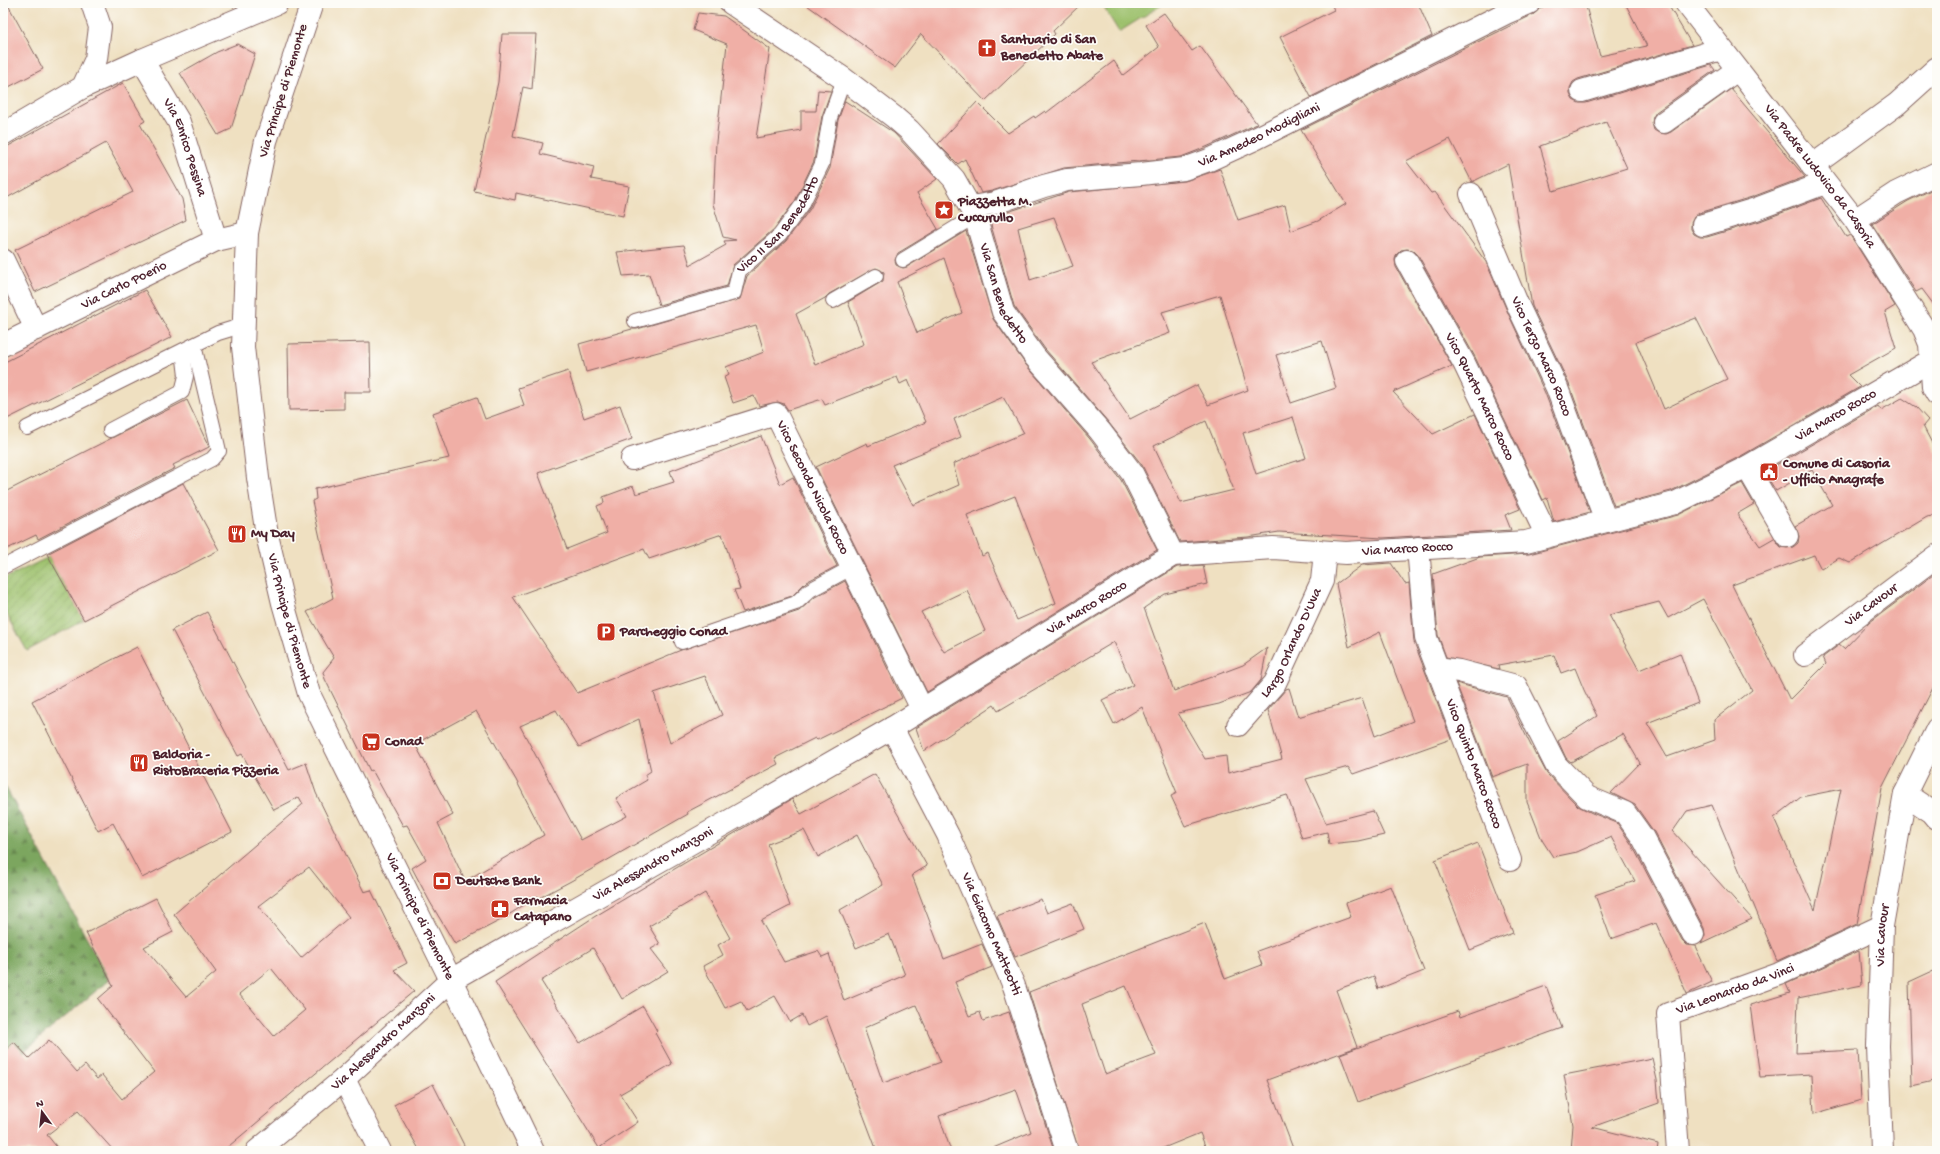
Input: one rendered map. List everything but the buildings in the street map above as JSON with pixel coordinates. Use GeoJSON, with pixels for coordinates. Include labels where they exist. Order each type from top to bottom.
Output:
{"type":"FeatureCollection","features":[{"type":"Feature","properties":{"kind":"street"},"geometry":{"type":"LineString","coordinates":[[83,87],[96,59],[100,27],[92,3]]}},
{"type":"Feature","properties":{"kind":"street"},"geometry":{"type":"LineString","coordinates":[[3,134],[83,87],[142,60],[278,3]]}},
{"type":"Feature","properties":{"kind":"street","name":"Via Principe di Piemonte"},"geometry":{"type":"LineString","coordinates":[[312,3],[266,141],[247,233],[243,347],[258,478],[267,535],[283,603],[309,694],[451,980],[533,1151]]}},
{"type":"Feature","properties":{"kind":"street","name":"Via San Benedetto"},"geometry":{"type":"LineString","coordinates":[[731,3],[844,80],[909,130],[954,180],[973,211],[1003,312],[1035,357],[1100,431],[1132,473],[1172,555]]}},
{"type":"Feature","properties":{"kind":"street","name":"Via Amedeo Modigliani"},"geometry":{"type":"LineString","coordinates":[[973,211],[1044,186],[1067,180],[1184,169],[1209,160],[1257,138],[1506,13],[1529,3]]}},
{"type":"Feature","properties":{"kind":"street","name":"Via Padre Ludovico da Casoria"},"geometry":{"type":"LineString","coordinates":[[1686,3],[1855,220],[1924,329],[1934,359]]}},
{"type":"Feature","properties":{"kind":"street"},"geometry":{"type":"LineString","coordinates":[[1582,91],[1721,49]]}},
{"type":"Feature","properties":{"kind":"street","name":"Via Enrico Pessina"},"geometry":{"type":"LineString","coordinates":[[142,60],[179,122],[216,240]]}},
{"type":"Feature","properties":{"kind":"street"},"geometry":{"type":"LineString","coordinates":[[1702,225],[1756,209],[1819,174],[1937,68]]}},
{"type":"Feature","properties":{"kind":"street"},"geometry":{"type":"LineString","coordinates":[[1664,122],[1737,70]]}},
{"type":"Feature","properties":{"kind":"street"},"geometry":{"type":"LineString","coordinates":[[1855,220],[1896,193],[1937,173]]}},
{"type":"Feature","properties":{"kind":"street","name":"Vico Terzo Marco Rocco"},"geometry":{"type":"LineString","coordinates":[[1470,194],[1519,308],[1557,388],[1606,521]]}},
{"type":"Feature","properties":{"kind":"street","name":"Via Carlo Poerio"},"geometry":{"type":"LineString","coordinates":[[3,345],[216,240],[247,233]]}},
{"type":"Feature","properties":{"kind":"street"},"geometry":{"type":"LineString","coordinates":[[3,260],[36,329]]}},
{"type":"Feature","properties":{"kind":"street","name":"Vico Quarto Marco Rocco"},"geometry":{"type":"LineString","coordinates":[[1407,261],[1464,363],[1547,536]]}},
{"type":"Feature","properties":{"kind":"street"},"geometry":{"type":"LineString","coordinates":[[1934,359],[1933,387],[1937,394]]}},
{"type":"Feature","properties":{"kind":"street","name":"Via Marco Rocco"},"geometry":{"type":"LineString","coordinates":[[892,728],[1172,555],[1273,548],[1346,553],[1526,542],[1675,503],[1747,467],[1934,359]]}},
{"type":"Feature","properties":{"kind":"street","name":"Vico Secondo Nicola Rocco"},"geometry":{"type":"LineString","coordinates":[[632,459],[776,414],[922,709]]}},
{"type":"Feature","properties":{"kind":"street"},"geometry":{"type":"LineString","coordinates":[[1747,467],[1787,536]]}},
{"type":"Feature","properties":{"kind":"street","name":"Vico Quinto Marco Rocco"},"geometry":{"type":"LineString","coordinates":[[1418,548],[1426,638],[1510,860]]}},
{"type":"Feature","properties":{"kind":"street","name":"Largo Orlando D'Uva"},"geometry":{"type":"LineString","coordinates":[[1238,725],[1275,683],[1322,580],[1325,552]]}},
{"type":"Feature","properties":{"kind":"street","name":"Via Cavour"},"geometry":{"type":"LineString","coordinates":[[1805,655],[1937,556]]}},
{"type":"Feature","properties":{"kind":"street"},"geometry":{"type":"LineString","coordinates":[[1437,668],[1459,671],[1516,686],[1556,765],[1586,797],[1625,813],[1643,838],[1692,934]]}},
{"type":"Feature","properties":{"kind":"street","name":"Via Alessandro Manzoni"},"geometry":{"type":"LineString","coordinates":[[257,1151],[344,1079],[451,980],[892,728]]}},
{"type":"Feature","properties":{"kind":"street","name":"Via Giacomo Matteotti"},"geometry":{"type":"LineString","coordinates":[[892,728],[948,835],[1014,986],[1067,1151]]}},
{"type":"Feature","properties":{"kind":"street","name":"Via Cavour"},"geometry":{"type":"LineString","coordinates":[[1882,1151],[1878,1046],[1882,926],[1905,794],[1937,729]]}},
{"type":"Feature","properties":{"kind":"street"},"geometry":{"type":"LineString","coordinates":[[1905,794],[1932,812],[1937,818]]}},
{"type":"Feature","properties":{"kind":"street","name":"Via Leonardo da Vinci"},"geometry":{"type":"LineString","coordinates":[[1678,1151],[1668,1014],[1779,974],[1882,926]]}},
{"type":"Feature","properties":{"kind":"street"},"geometry":{"type":"LineString","coordinates":[[344,1079],[380,1151]]}},
{"type":"Feature","properties":{"kind":"lane","name":"Vico II San Benedetto"},"geometry":{"type":"LineString","coordinates":[[636,321],[734,293],[739,271],[780,235],[802,205],[822,164],[830,118],[844,80]]}},
{"type":"Feature","properties":{"kind":"lane"},"geometry":{"type":"LineString","coordinates":[[903,260],[973,211]]}},
{"type":"Feature","properties":{"kind":"lane"},"geometry":{"type":"LineString","coordinates":[[833,301],[876,276]]}},
{"type":"Feature","properties":{"kind":"lane"},"geometry":{"type":"LineString","coordinates":[[27,428],[218,333],[244,326]]}},
{"type":"Feature","properties":{"kind":"lane"},"geometry":{"type":"LineString","coordinates":[[110,430],[182,392],[186,376],[189,348]]}},
{"type":"Feature","properties":{"kind":"lane"},"geometry":{"type":"LineString","coordinates":[[3,567],[212,459],[219,451],[189,348]]}},
{"type":"Feature","properties":{"kind":"lane","name":"Vico Secondo Nicola Rocco"},"geometry":{"type":"LineString","coordinates":[[682,642],[796,603],[810,590],[853,567]]}},
{"type":"Feature","properties":{"kind":"green space"},"geometry":{"type":"Polygon","coordinates":[[[1101,3],[1165,3],[1119,32],[1101,3]]]}},
{"type":"Feature","properties":{"kind":"green space"},"geometry":{"type":"Polygon","coordinates":[[[49,557],[84,620],[27,651],[3,607],[3,579],[49,557]]]}},
{"type":"Feature","properties":{"kind":"green space"},"geometry":{"type":"Polygon","coordinates":[[[3,782],[109,980],[3,1069],[3,782]]]}},
{"type":"Feature","properties":{"kind":"place","name":"Santuario di San Benedetto Abate"},"geometry":{"type":"Point","coordinates":[987,48]}},
{"type":"Feature","properties":{"kind":"place","name":"Piazzetta M. Cuccurullo"},"geometry":{"type":"Point","coordinates":[944,210]}},
{"type":"Feature","properties":{"kind":"place","name":"Comune di Casoria - Ufficio Anagrafe"},"geometry":{"type":"Point","coordinates":[1769,472]}},
{"type":"Feature","properties":{"kind":"place","name":"My Day"},"geometry":{"type":"Point","coordinates":[237,534]}},
{"type":"Feature","properties":{"kind":"place","name":"Parcheggio Conad"},"geometry":{"type":"Point","coordinates":[606,632]}},
{"type":"Feature","properties":{"kind":"place","name":"Conad"},"geometry":{"type":"Point","coordinates":[371,742]}},
{"type":"Feature","properties":{"kind":"place","name":"Baldoria - RistoBraceria Pizzeria"},"geometry":{"type":"Point","coordinates":[139,763]}},
{"type":"Feature","properties":{"kind":"place","name":"Deutsche Bank"},"geometry":{"type":"Point","coordinates":[442,881]}},
{"type":"Feature","properties":{"kind":"place","name":"Farmacia Catapano"},"geometry":{"type":"Point","coordinates":[500,909]}}]}
